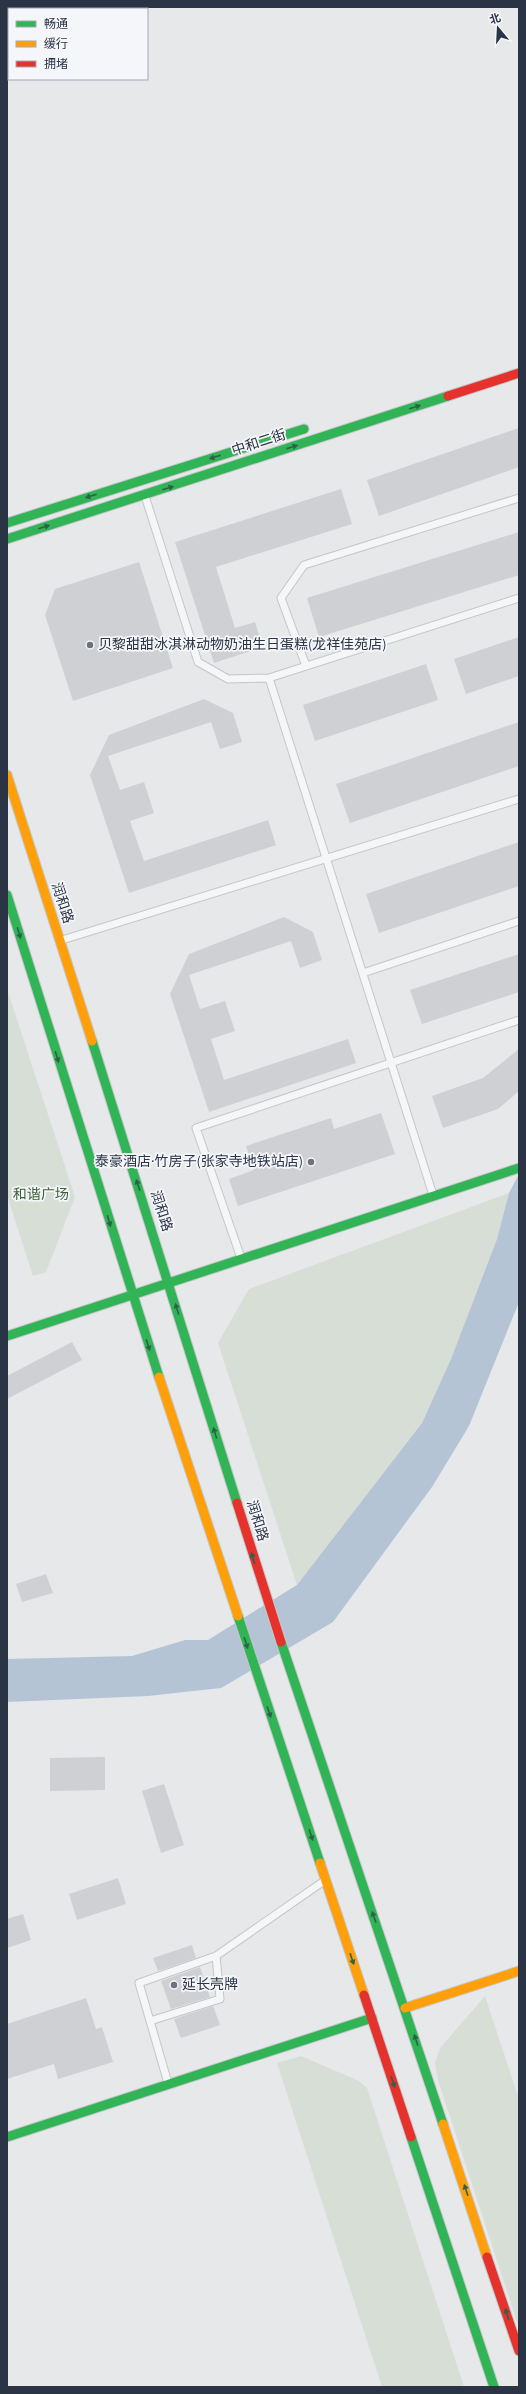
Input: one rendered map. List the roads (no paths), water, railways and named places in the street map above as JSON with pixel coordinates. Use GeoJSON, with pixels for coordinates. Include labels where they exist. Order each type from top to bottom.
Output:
{"type":"FeatureCollection","features":[{"type":"Feature","properties":{"kind":"main road","name":"中和二街"},"geometry":{"type":"LineString","coordinates":[[7,539],[145,496],[519,373]]}},
{"type":"Feature","properties":{"kind":"main road","name":"中和二街"},"geometry":{"type":"LineString","coordinates":[[7,523],[315,425]]}},
{"type":"Feature","properties":{"kind":"main road","name":"润和路"},"geometry":{"type":"LineString","coordinates":[[7,775],[169,1283],[265,1595],[519,2351]]}},
{"type":"Feature","properties":{"kind":"main road"},"geometry":{"type":"LineString","coordinates":[[7,895],[132,1295],[235,1611],[494,2387]]}},
{"type":"Feature","properties":{"kind":"main road"},"geometry":{"type":"LineString","coordinates":[[7,1336],[519,1168]]}},
{"type":"Feature","properties":{"kind":"main road"},"geometry":{"type":"LineString","coordinates":[[405,2008],[519,1971]]}},
{"type":"Feature","properties":{"kind":"main road"},"geometry":{"type":"LineString","coordinates":[[7,2137],[372,2018]]}},
{"type":"Feature","properties":{"kind":"lane"},"geometry":{"type":"LineString","coordinates":[[145,496],[198,662],[228,679],[269,678],[519,598]]}},
{"type":"Feature","properties":{"kind":"lane"},"geometry":{"type":"LineString","coordinates":[[306,666],[281,598],[304,565],[519,498]]}},
{"type":"Feature","properties":{"kind":"lane"},"geometry":{"type":"LineString","coordinates":[[269,678],[434,1196]]}},
{"type":"Feature","properties":{"kind":"lane"},"geometry":{"type":"LineString","coordinates":[[60,941],[519,799]]}},
{"type":"Feature","properties":{"kind":"lane"},"geometry":{"type":"LineString","coordinates":[[363,973],[519,920]]}},
{"type":"Feature","properties":{"kind":"lane"},"geometry":{"type":"LineString","coordinates":[[241,1259],[196,1128],[519,1020]]}},
{"type":"Feature","properties":{"kind":"lane"},"geometry":{"type":"LineString","coordinates":[[169,2084],[138,1983],[216,1956],[326,1880]]}},
{"type":"Feature","properties":{"kind":"lane"},"geometry":{"type":"LineString","coordinates":[[150,2021],[220,1999],[216,1956]]}},
{"type":"Feature","properties":{"kind":"water"},"geometry":{"type":"Polygon","coordinates":[[[519,1174],[519,1302],[469,1426],[432,1487],[333,1622],[221,1688],[148,1696],[7,1702],[7,1659],[132,1656],[185,1640],[208,1640],[297,1585],[422,1423],[451,1359],[497,1239],[509,1193],[519,1174]]]}},
{"type":"Feature","properties":{"kind":"place","name":"贝黎甜甜冰淇淋动物奶油生日蛋糕(龙祥佳苑店)"},"geometry":{"type":"Point","coordinates":[90,645]}},
{"type":"Feature","properties":{"kind":"place","name":"泰豪酒店·竹房子(张家寺地铁站店)"},"geometry":{"type":"Point","coordinates":[311,1162]}},
{"type":"Feature","properties":{"kind":"place","name":"延长壳牌"},"geometry":{"type":"Point","coordinates":[174,1985]}},
{"type":"Feature","properties":{"kind":"park label","name":"和谐广场"},"geometry":{"type":"Point","coordinates":[41,1195]}}]}
